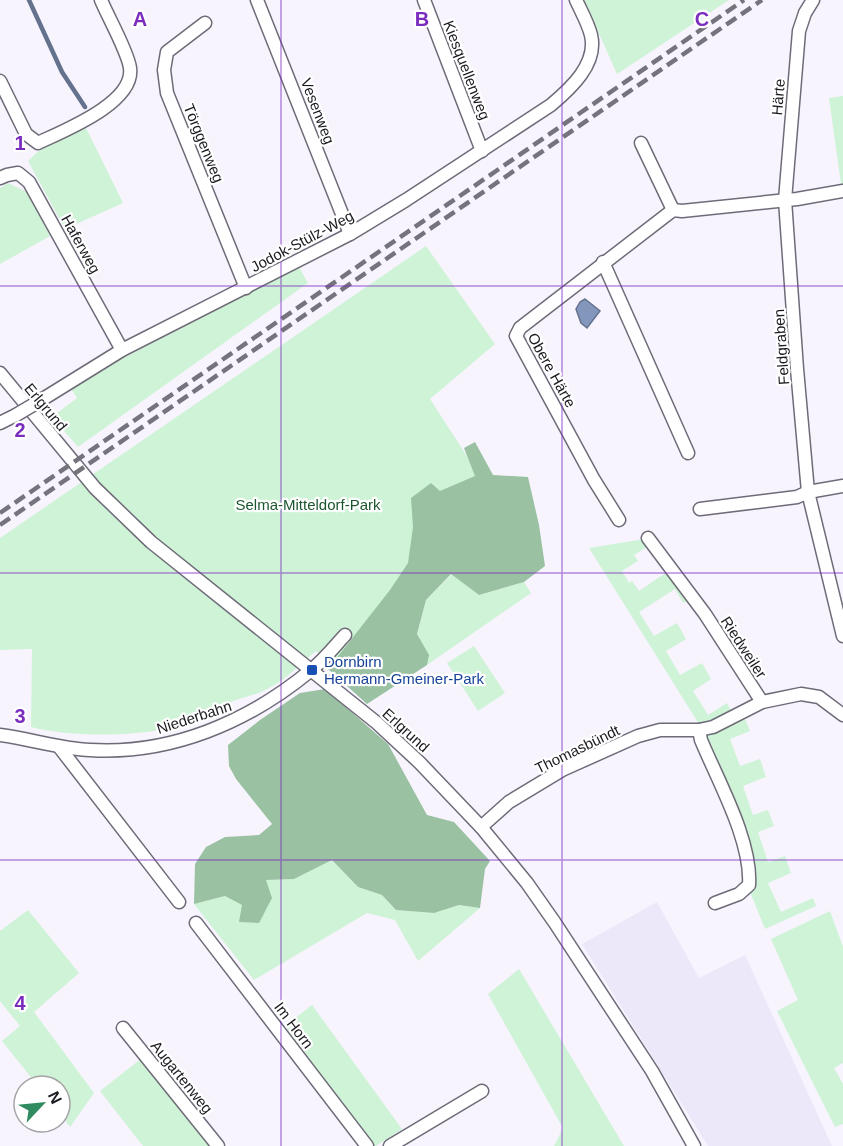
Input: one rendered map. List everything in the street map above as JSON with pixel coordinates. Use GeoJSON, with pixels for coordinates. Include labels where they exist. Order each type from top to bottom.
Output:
{"type":"FeatureCollection","features":[{"type":"Feature","properties":{"kind":"street"},"geometry":{"type":"LineString","coordinates":[[0,81],[26,134],[38,143],[89,118],[120,96],[129,82],[130,68],[101,0]]}},
{"type":"Feature","properties":{"kind":"street","name":"Vesenweg"},"geometry":{"type":"LineString","coordinates":[[258,0],[350,234]]}},
{"type":"Feature","properties":{"kind":"street","name":"Kiesquellenweg"},"geometry":{"type":"LineString","coordinates":[[424,0],[482,151]]}},
{"type":"Feature","properties":{"kind":"street","name":"Jodok-Stülz-Weg"},"geometry":{"type":"LineString","coordinates":[[0,423],[122,350],[350,234],[550,105],[571,88],[586,65],[591,51],[591,36],[576,0]]}},
{"type":"Feature","properties":{"kind":"street","name":"Härte"},"geometry":{"type":"LineString","coordinates":[[785,200],[799,32],[805,13],[813,0]]}},
{"type":"Feature","properties":{"kind":"street","name":"Törggenweg"},"geometry":{"type":"LineString","coordinates":[[205,23],[167,52],[164,70],[167,93],[246,288]]}},
{"type":"Feature","properties":{"kind":"street"},"geometry":{"type":"LineString","coordinates":[[641,143],[673,210],[785,200],[843,191]]}},
{"type":"Feature","properties":{"kind":"street","name":"Haferweg"},"geometry":{"type":"LineString","coordinates":[[0,178],[18,173],[29,182],[122,350]]}},
{"type":"Feature","properties":{"kind":"street","name":"Feldgraben"},"geometry":{"type":"LineString","coordinates":[[785,200],[808,492],[843,636]]}},
{"type":"Feature","properties":{"kind":"street","name":"Obere Härte"},"geometry":{"type":"LineString","coordinates":[[619,520],[594,480],[516,336],[520,328],[673,210]]}},
{"type":"Feature","properties":{"kind":"street"},"geometry":{"type":"LineString","coordinates":[[603,262],[688,453]]}},
{"type":"Feature","properties":{"kind":"street","name":"Erlgrund"},"geometry":{"type":"LineString","coordinates":[[0,373],[95,488],[151,542],[377,723],[481,827],[527,883],[555,923],[651,1071],[694,1146]]}},
{"type":"Feature","properties":{"kind":"street"},"geometry":{"type":"LineString","coordinates":[[700,509],[797,497],[808,492],[843,486]]}},
{"type":"Feature","properties":{"kind":"street","name":"Riedweiler"},"geometry":{"type":"LineString","coordinates":[[648,538],[705,615],[762,702],[801,694],[810,695],[819,697],[843,715]]}},
{"type":"Feature","properties":{"kind":"street","name":"Niederbahn"},"geometry":{"type":"LineString","coordinates":[[0,735],[60,748],[92,751],[157,746],[191,737],[236,721],[272,699],[312,670],[345,635]]}},
{"type":"Feature","properties":{"kind":"street","name":"Thomasbündt"},"geometry":{"type":"LineString","coordinates":[[481,827],[509,802],[562,770],[607,749],[660,730],[699,730],[713,727],[762,702]]}},
{"type":"Feature","properties":{"kind":"street"},"geometry":{"type":"LineString","coordinates":[[699,730],[701,740],[746,848],[750,870],[749,885],[739,894],[715,903]]}},
{"type":"Feature","properties":{"kind":"street"},"geometry":{"type":"LineString","coordinates":[[60,748],[179,902]]}},
{"type":"Feature","properties":{"kind":"street","name":"Im Horn"},"geometry":{"type":"LineString","coordinates":[[196,923],[367,1146]]}},
{"type":"Feature","properties":{"kind":"street","name":"Augartenweg"},"geometry":{"type":"LineString","coordinates":[[123,1028],[218,1146]]}},
{"type":"Feature","properties":{"kind":"street"},"geometry":{"type":"LineString","coordinates":[[390,1146],[482,1091]]}},
{"type":"Feature","properties":{"kind":"shaded area"},"geometry":{"type":"Polygon","coordinates":[[[657,902],[699,978],[745,955],[832,1146],[708,1146],[582,944],[657,902]]]}},
{"type":"Feature","properties":{"kind":"green space"},"geometry":{"type":"Polygon","coordinates":[[[584,0],[729,0],[617,74],[584,0]]]}},
{"type":"Feature","properties":{"kind":"green space"},"geometry":{"type":"Polygon","coordinates":[[[843,96],[843,184],[841,184],[829,98],[843,96]]]}},
{"type":"Feature","properties":{"kind":"green space"},"geometry":{"type":"Polygon","coordinates":[[[85,126],[123,203],[65,229],[28,161],[44,146],[85,126]]]}},
{"type":"Feature","properties":{"kind":"green space"},"geometry":{"type":"Polygon","coordinates":[[[8,183],[27,192],[50,236],[0,264],[0,188],[8,183]]]}},
{"type":"Feature","properties":{"kind":"green space","name":"Selma-Mitteldorf-Park"},"geometry":{"type":"Polygon","coordinates":[[[426,246],[495,344],[430,399],[516,532],[448,570],[420,600],[367,694],[316,651],[275,685],[231,702],[185,724],[130,734],[67,733],[31,727],[32,649],[0,650],[0,538],[426,246]]]}},
{"type":"Feature","properties":{"kind":"green space"},"geometry":{"type":"Polygon","coordinates":[[[299,267],[308,283],[78,447],[52,417],[77,398],[71,389],[108,366],[299,267]]]}},
{"type":"Feature","properties":{"kind":"green space"},"geometry":{"type":"Polygon","coordinates":[[[475,442],[493,475],[528,477],[545,566],[524,582],[479,595],[451,574],[426,600],[417,634],[429,655],[427,665],[367,704],[328,669],[390,590],[408,563],[413,527],[411,498],[431,483],[440,491],[475,476],[464,448],[475,442]]]}},
{"type":"Feature","properties":{"kind":"green space"},"geometry":{"type":"Polygon","coordinates":[[[645,539],[650,545],[634,555],[638,561],[622,571],[629,583],[632,581],[639,591],[667,572],[690,599],[683,603],[675,589],[639,612],[654,636],[677,623],[686,639],[666,651],[680,675],[702,663],[711,679],[693,691],[708,715],[727,703],[732,712],[714,721],[699,724],[589,548],[645,539]]]}},
{"type":"Feature","properties":{"kind":"green space"},"geometry":{"type":"Polygon","coordinates":[[[452,574],[479,595],[524,582],[531,593],[427,665],[428,655],[417,634],[426,600],[452,574]]]}},
{"type":"Feature","properties":{"kind":"green space"},"geometry":{"type":"Polygon","coordinates":[[[474,646],[505,693],[478,711],[447,663],[474,646]]]}},
{"type":"Feature","properties":{"kind":"green space"},"geometry":{"type":"Polygon","coordinates":[[[325,689],[388,744],[427,815],[454,822],[490,861],[485,869],[480,908],[459,905],[434,913],[396,910],[382,895],[358,887],[332,860],[294,879],[266,880],[272,898],[259,923],[239,922],[242,905],[225,896],[194,904],[195,864],[206,847],[225,837],[259,835],[272,824],[236,779],[229,766],[228,745],[300,693],[325,689]]]}},
{"type":"Feature","properties":{"kind":"green space"},"geometry":{"type":"Polygon","coordinates":[[[745,719],[750,731],[730,739],[740,766],[760,759],[766,777],[743,786],[753,815],[768,810],[774,826],[758,832],[768,862],[785,856],[791,873],[768,883],[781,912],[813,898],[816,906],[765,929],[750,892],[756,883],[756,865],[706,737],[745,719]]]}},
{"type":"Feature","properties":{"kind":"green space"},"geometry":{"type":"Polygon","coordinates":[[[332,860],[358,887],[382,895],[396,910],[434,913],[459,905],[480,908],[418,961],[395,920],[367,913],[254,980],[194,904],[225,896],[242,905],[266,880],[294,879],[332,860]]]}},
{"type":"Feature","properties":{"kind":"green space"},"geometry":{"type":"Polygon","coordinates":[[[28,910],[79,973],[34,1012],[94,1093],[72,1124],[72,1074],[28,1074],[2,1041],[20,1026],[0,1001],[0,931],[28,910]]]}},
{"type":"Feature","properties":{"kind":"green space"},"geometry":{"type":"Polygon","coordinates":[[[830,911],[843,947],[843,1063],[834,1068],[843,1084],[843,1124],[835,1127],[777,1011],[798,1000],[771,939],[830,911]]]}},
{"type":"Feature","properties":{"kind":"green space"},"geometry":{"type":"Polygon","coordinates":[[[519,969],[624,1146],[554,1146],[563,1128],[488,994],[519,969]]]}},
{"type":"Feature","properties":{"kind":"green space"},"geometry":{"type":"Polygon","coordinates":[[[312,1005],[402,1129],[376,1146],[285,1026],[312,1005]]]}},
{"type":"Feature","properties":{"kind":"green space"},"geometry":{"type":"Polygon","coordinates":[[[142,1058],[211,1146],[143,1146],[100,1091],[142,1058]]]}},
{"type":"Feature","properties":{"kind":"water"},"geometry":{"type":"Polygon","coordinates":[[[585,299],[600,311],[587,328],[581,323],[576,309],[585,299]]]}},
{"type":"Feature","properties":{"kind":"waterway"},"geometry":{"type":"LineString","coordinates":[[29,0],[62,72],[85,107]]}},
{"type":"Feature","properties":{"kind":"railway"},"geometry":{"type":"LineString","coordinates":[[0,513],[744,0]]}},
{"type":"Feature","properties":{"kind":"railway"},"geometry":{"type":"LineString","coordinates":[[0,525],[762,0]]}},
{"type":"Feature","properties":{"kind":"place","name":"Dornbirn Hermann-Gmeiner-Park"},"geometry":{"type":"Point","coordinates":[312,670]}}]}
